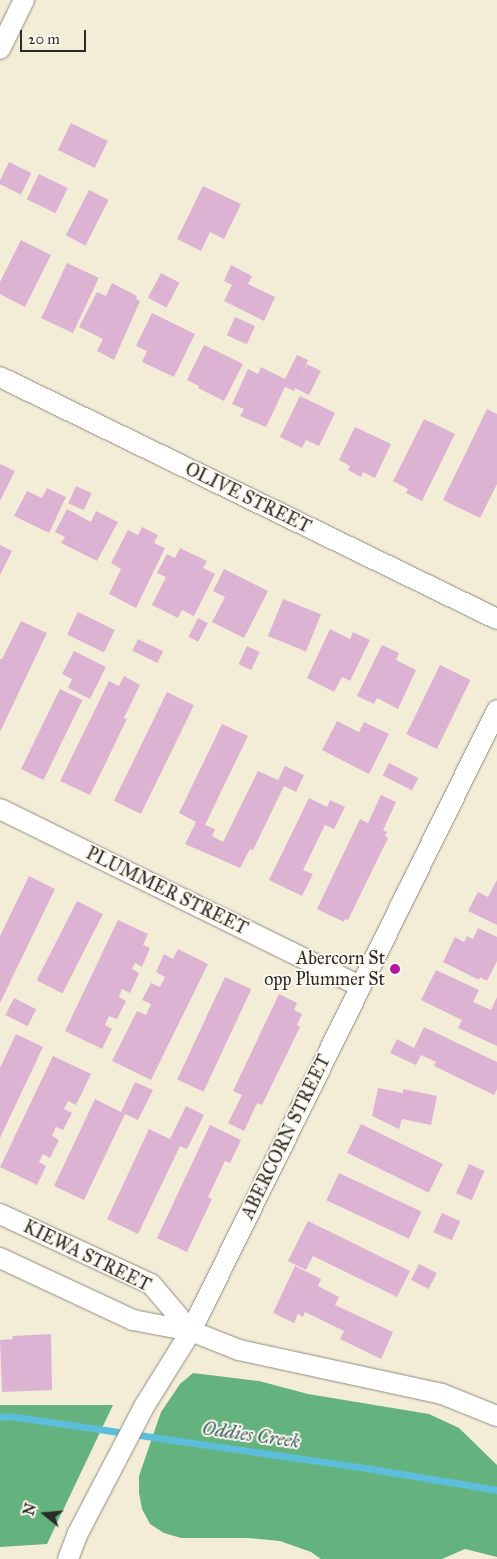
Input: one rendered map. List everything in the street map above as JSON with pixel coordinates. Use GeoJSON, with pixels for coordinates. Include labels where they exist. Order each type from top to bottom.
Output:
{"type":"FeatureCollection","features":[{"type":"Feature","properties":{"kind":"street"},"geometry":{"type":"LineString","coordinates":[[0,49],[24,0]]}},
{"type":"Feature","properties":{"kind":"street","name":"OLIVE STREET"},"geometry":{"type":"LineString","coordinates":[[0,377],[497,619]]}},
{"type":"Feature","properties":{"kind":"street","name":"ABERCORN STREET"},"geometry":{"type":"LineString","coordinates":[[68,1559],[77,1535],[145,1405],[191,1331],[497,710]]}},
{"type":"Feature","properties":{"kind":"street","name":"PLUMMER STREET"},"geometry":{"type":"LineString","coordinates":[[0,809],[360,986]]}},
{"type":"Feature","properties":{"kind":"street","name":"KIEWA STREET"},"geometry":{"type":"LineString","coordinates":[[0,1214],[151,1284],[191,1331]]}},
{"type":"Feature","properties":{"kind":"street","name":"KIEWA STREET"},"geometry":{"type":"LineString","coordinates":[[0,1258],[133,1320],[191,1331]]}},
{"type":"Feature","properties":{"kind":"street"},"geometry":{"type":"LineString","coordinates":[[191,1331],[239,1350],[442,1394],[497,1416]]}},
{"type":"Feature","properties":{"kind":"green space"},"geometry":{"type":"Polygon","coordinates":[[[193,1373],[259,1381],[308,1394],[429,1414],[459,1428],[497,1465],[497,1557],[465,1549],[442,1559],[321,1559],[311,1552],[280,1541],[248,1538],[181,1538],[164,1533],[150,1524],[142,1509],[139,1493],[139,1476],[161,1412],[180,1384],[193,1373]]]}},
{"type":"Feature","properties":{"kind":"green space"},"geometry":{"type":"Polygon","coordinates":[[[0,1405],[113,1405],[47,1544],[0,1547],[0,1405]]]}},
{"type":"Feature","properties":{"kind":"building"},"geometry":{"type":"Polygon","coordinates":[[[71,123],[108,141],[95,168],[58,150],[71,123]]]}},
{"type":"Feature","properties":{"kind":"building"},"geometry":{"type":"Polygon","coordinates":[[[9,162],[31,173],[21,195],[0,184],[9,162]]]}},
{"type":"Feature","properties":{"kind":"building"},"geometry":{"type":"Polygon","coordinates":[[[39,174],[68,188],[55,213],[27,199],[39,174]]]}},
{"type":"Feature","properties":{"kind":"building"},"geometry":{"type":"Polygon","coordinates":[[[203,186],[241,204],[224,239],[210,232],[201,251],[177,239],[203,186]]]}},
{"type":"Feature","properties":{"kind":"building"},"geometry":{"type":"Polygon","coordinates":[[[89,190],[109,200],[85,245],[66,235],[89,190]]]}},
{"type":"Feature","properties":{"kind":"building"},"geometry":{"type":"Polygon","coordinates":[[[21,240],[51,255],[25,307],[0,294],[0,282],[21,240]]]}},
{"type":"Feature","properties":{"kind":"building"},"geometry":{"type":"Polygon","coordinates":[[[67,263],[99,278],[73,333],[41,318],[67,263]]]}},
{"type":"Feature","properties":{"kind":"building"},"geometry":{"type":"Polygon","coordinates":[[[231,265],[252,276],[248,284],[275,297],[264,321],[224,301],[232,285],[224,281],[231,265]]]}},
{"type":"Feature","properties":{"kind":"building"},"geometry":{"type":"Polygon","coordinates":[[[161,273],[180,283],[166,308],[148,298],[161,273]]]}},
{"type":"Feature","properties":{"kind":"building"},"geometry":{"type":"Polygon","coordinates":[[[112,283],[137,296],[136,299],[140,301],[114,360],[97,351],[103,339],[79,327],[97,292],[106,296],[112,283]]]}},
{"type":"Feature","properties":{"kind":"building"},"geometry":{"type":"Polygon","coordinates":[[[152,313],[195,334],[174,377],[142,362],[147,351],[136,346],[152,313]]]}},
{"type":"Feature","properties":{"kind":"building"},"geometry":{"type":"Polygon","coordinates":[[[235,317],[255,326],[247,344],[227,335],[235,317]]]}},
{"type":"Feature","properties":{"kind":"building"},"geometry":{"type":"Polygon","coordinates":[[[204,345],[243,364],[224,401],[198,388],[199,386],[187,380],[204,345]]]}},
{"type":"Feature","properties":{"kind":"building"},"geometry":{"type":"Polygon","coordinates":[[[297,355],[308,360],[301,377],[307,364],[321,371],[309,395],[295,388],[294,391],[285,387],[266,427],[240,416],[244,409],[232,404],[248,369],[258,374],[261,367],[285,379],[297,355]]]}},
{"type":"Feature","properties":{"kind":"building"},"geometry":{"type":"Polygon","coordinates":[[[300,396],[335,413],[319,446],[306,440],[302,448],[280,437],[300,396]]]}},
{"type":"Feature","properties":{"kind":"building"},"geometry":{"type":"Polygon","coordinates":[[[487,409],[497,414],[497,484],[480,518],[443,500],[487,409]]]}},
{"type":"Feature","properties":{"kind":"building"},"geometry":{"type":"Polygon","coordinates":[[[424,419],[455,434],[422,501],[406,493],[408,489],[393,481],[424,419]]]}},
{"type":"Feature","properties":{"kind":"building"},"geometry":{"type":"Polygon","coordinates":[[[355,427],[391,444],[375,478],[363,472],[361,477],[348,470],[350,466],[339,460],[355,427]]]}},
{"type":"Feature","properties":{"kind":"building"},"geometry":{"type":"Polygon","coordinates":[[[0,464],[15,471],[0,501],[0,464]]]}},
{"type":"Feature","properties":{"kind":"building"},"geometry":{"type":"Polygon","coordinates":[[[76,486],[92,493],[84,510],[68,503],[76,486]]]}},
{"type":"Feature","properties":{"kind":"building"},"geometry":{"type":"Polygon","coordinates":[[[47,488],[66,497],[49,533],[14,516],[27,491],[42,498],[47,488]]]}},
{"type":"Feature","properties":{"kind":"building"},"geometry":{"type":"Polygon","coordinates":[[[67,509],[91,522],[96,511],[118,522],[97,561],[61,543],[65,537],[55,532],[67,509]]]}},
{"type":"Feature","properties":{"kind":"building"},"geometry":{"type":"Polygon","coordinates":[[[142,527],[158,535],[154,543],[165,548],[136,608],[109,594],[121,569],[111,563],[128,530],[138,535],[142,527]]]}},
{"type":"Feature","properties":{"kind":"building"},"geometry":{"type":"Polygon","coordinates":[[[0,545],[12,551],[0,575],[0,545]]]}},
{"type":"Feature","properties":{"kind":"building"},"geometry":{"type":"Polygon","coordinates":[[[180,548],[207,561],[203,568],[215,574],[194,616],[182,610],[178,618],[152,605],[166,577],[157,573],[167,554],[175,558],[180,548]]]}},
{"type":"Feature","properties":{"kind":"building"},"geometry":{"type":"Polygon","coordinates":[[[224,569],[268,591],[244,638],[212,622],[225,597],[213,591],[224,569]]]}},
{"type":"Feature","properties":{"kind":"building"},"geometry":{"type":"Polygon","coordinates":[[[283,599],[321,614],[306,651],[268,636],[283,599]]]}},
{"type":"Feature","properties":{"kind":"building"},"geometry":{"type":"Polygon","coordinates":[[[78,612],[115,630],[104,652],[67,634],[78,612]]]}},
{"type":"Feature","properties":{"kind":"building"},"geometry":{"type":"Polygon","coordinates":[[[198,618],[208,623],[198,642],[188,637],[198,618]]]}},
{"type":"Feature","properties":{"kind":"building"},"geometry":{"type":"Polygon","coordinates":[[[21,621],[47,633],[0,732],[0,659],[2,659],[21,621]]]}},
{"type":"Feature","properties":{"kind":"building"},"geometry":{"type":"Polygon","coordinates":[[[330,629],[350,639],[353,632],[370,640],[350,681],[342,677],[334,692],[307,678],[330,629]]]}},
{"type":"Feature","properties":{"kind":"building"},"geometry":{"type":"Polygon","coordinates":[[[138,639],[163,651],[157,663],[132,651],[138,639]]]}},
{"type":"Feature","properties":{"kind":"building"},"geometry":{"type":"Polygon","coordinates":[[[382,645],[399,653],[396,660],[416,670],[398,709],[377,698],[374,704],[357,696],[382,645]]]}},
{"type":"Feature","properties":{"kind":"building"},"geometry":{"type":"Polygon","coordinates":[[[247,646],[260,652],[251,670],[239,664],[247,646]]]}},
{"type":"Feature","properties":{"kind":"building"},"geometry":{"type":"Polygon","coordinates":[[[74,651],[106,667],[90,699],[68,688],[72,679],[62,674],[74,651]]]}},
{"type":"Feature","properties":{"kind":"building"},"geometry":{"type":"Polygon","coordinates":[[[440,665],[471,680],[437,749],[406,734],[440,665]]]}},
{"type":"Feature","properties":{"kind":"building"},"geometry":{"type":"Polygon","coordinates":[[[124,676],[140,685],[124,718],[127,719],[90,795],[60,781],[109,681],[119,686],[124,676]]]}},
{"type":"Feature","properties":{"kind":"building"},"geometry":{"type":"Polygon","coordinates":[[[60,689],[82,700],[43,780],[21,769],[60,689]]]}},
{"type":"Feature","properties":{"kind":"building"},"geometry":{"type":"Polygon","coordinates":[[[167,692],[194,705],[141,814],[114,801],[167,692]]]}},
{"type":"Feature","properties":{"kind":"building"},"geometry":{"type":"Polygon","coordinates":[[[337,721],[359,732],[364,722],[389,734],[369,774],[322,750],[337,721]]]}},
{"type":"Feature","properties":{"kind":"building"},"geometry":{"type":"Polygon","coordinates":[[[222,724],[248,736],[205,825],[215,829],[212,836],[223,842],[258,771],[278,780],[285,766],[304,775],[296,792],[284,786],[253,850],[250,849],[240,868],[185,844],[196,822],[179,813],[222,724]]]}},
{"type":"Feature","properties":{"kind":"building"},"geometry":{"type":"Polygon","coordinates":[[[389,763],[418,778],[412,790],[383,775],[389,763]]]}},
{"type":"Feature","properties":{"kind":"building"},"geometry":{"type":"Polygon","coordinates":[[[381,795],[396,802],[383,830],[387,832],[385,836],[388,838],[348,920],[345,919],[344,922],[317,909],[360,819],[368,823],[381,795]]]}},
{"type":"Feature","properties":{"kind":"building"},"geometry":{"type":"Polygon","coordinates":[[[309,798],[327,807],[330,800],[345,807],[334,829],[325,825],[303,870],[313,874],[302,896],[269,880],[309,798]]]}},
{"type":"Feature","properties":{"kind":"building"},"geometry":{"type":"Polygon","coordinates":[[[29,876],[55,889],[0,1003],[0,936],[29,876]]]}},
{"type":"Feature","properties":{"kind":"building"},"geometry":{"type":"Polygon","coordinates":[[[497,880],[497,925],[468,911],[478,892],[488,897],[497,880]]]}},
{"type":"Feature","properties":{"kind":"building"},"geometry":{"type":"Polygon","coordinates":[[[77,901],[103,914],[62,993],[37,980],[77,901]]]}},
{"type":"Feature","properties":{"kind":"building"},"geometry":{"type":"Polygon","coordinates":[[[118,920],[148,934],[143,945],[150,948],[142,967],[135,963],[132,969],[139,973],[130,993],[122,989],[119,997],[126,1001],[117,1019],[109,1016],[105,1025],[112,1029],[102,1049],[65,1031],[118,920]]]}},
{"type":"Feature","properties":{"kind":"building"},"geometry":{"type":"Polygon","coordinates":[[[478,928],[497,937],[497,961],[487,981],[480,977],[479,980],[443,962],[455,937],[464,942],[467,936],[473,939],[478,928]]]}},
{"type":"Feature","properties":{"kind":"building"},"geometry":{"type":"Polygon","coordinates":[[[178,949],[208,964],[151,1080],[112,1061],[137,1011],[146,1015],[151,1004],[142,1000],[151,983],[160,987],[165,977],[156,972],[164,954],[173,959],[178,949]]]}},
{"type":"Feature","properties":{"kind":"building"},"geometry":{"type":"Polygon","coordinates":[[[436,970],[479,990],[473,1002],[491,1010],[497,997],[497,1046],[458,1028],[462,1020],[421,1000],[436,970]]]}},
{"type":"Feature","properties":{"kind":"building"},"geometry":{"type":"Polygon","coordinates":[[[225,977],[251,989],[204,1092],[177,1079],[225,977]]]}},
{"type":"Feature","properties":{"kind":"building"},"geometry":{"type":"Polygon","coordinates":[[[279,994],[297,1003],[294,1010],[302,1014],[297,1025],[300,1027],[262,1105],[257,1103],[244,1131],[228,1123],[242,1095],[233,1091],[279,994]]]}},
{"type":"Feature","properties":{"kind":"building"},"geometry":{"type":"Polygon","coordinates":[[[14,998],[36,1009],[28,1026],[5,1015],[14,998]]]}},
{"type":"Feature","properties":{"kind":"building"},"geometry":{"type":"Polygon","coordinates":[[[424,1027],[497,1062],[497,1089],[494,1095],[434,1066],[436,1062],[421,1055],[416,1065],[390,1053],[397,1039],[414,1048],[424,1027]]]}},
{"type":"Feature","properties":{"kind":"building"},"geometry":{"type":"Polygon","coordinates":[[[16,1034],[43,1047],[0,1138],[0,1068],[16,1034]]]}},
{"type":"Feature","properties":{"kind":"building"},"geometry":{"type":"Polygon","coordinates":[[[53,1056],[91,1074],[76,1105],[68,1101],[64,1109],[72,1113],[63,1130],[56,1127],[52,1136],[59,1140],[50,1158],[43,1154],[39,1162],[46,1166],[37,1185],[0,1167],[53,1056]]]}},
{"type":"Feature","properties":{"kind":"building"},"geometry":{"type":"Polygon","coordinates":[[[135,1082],[153,1090],[138,1120],[125,1114],[84,1200],[54,1186],[95,1099],[121,1112],[135,1082]]]}},
{"type":"Feature","properties":{"kind":"building"},"geometry":{"type":"Polygon","coordinates":[[[378,1088],[403,1093],[403,1089],[437,1096],[431,1125],[402,1119],[399,1129],[372,1116],[378,1088]]]}},
{"type":"Feature","properties":{"kind":"building"},"geometry":{"type":"Polygon","coordinates":[[[186,1106],[204,1115],[187,1149],[180,1146],[138,1234],[107,1219],[149,1129],[170,1139],[186,1106]]]}},
{"type":"Feature","properties":{"kind":"building"},"geometry":{"type":"Polygon","coordinates":[[[361,1124],[443,1164],[429,1193],[347,1153],[361,1124]]]}},
{"type":"Feature","properties":{"kind":"building"},"geometry":{"type":"Polygon","coordinates":[[[210,1125],[241,1140],[230,1163],[225,1161],[208,1197],[212,1199],[187,1252],[157,1238],[210,1125]]]}},
{"type":"Feature","properties":{"kind":"building"},"geometry":{"type":"Polygon","coordinates":[[[469,1164],[485,1171],[472,1200],[456,1193],[469,1164]]]}},
{"type":"Feature","properties":{"kind":"building"},"geometry":{"type":"Polygon","coordinates":[[[339,1173],[421,1211],[409,1239],[326,1200],[339,1173]]]}},
{"type":"Feature","properties":{"kind":"building"},"geometry":{"type":"Polygon","coordinates":[[[442,1213],[460,1221],[452,1240],[433,1232],[442,1213]]]}},
{"type":"Feature","properties":{"kind":"building"},"geometry":{"type":"Polygon","coordinates":[[[308,1221],[410,1271],[397,1297],[313,1256],[306,1270],[288,1261],[308,1221]]]}},
{"type":"Feature","properties":{"kind":"building"},"geometry":{"type":"Polygon","coordinates":[[[419,1264],[437,1273],[429,1289],[411,1280],[419,1264]]]}},
{"type":"Feature","properties":{"kind":"building"},"geometry":{"type":"Polygon","coordinates":[[[295,1266],[321,1279],[318,1286],[339,1297],[335,1305],[393,1332],[381,1359],[340,1339],[344,1331],[305,1312],[303,1317],[298,1314],[294,1323],[273,1313],[295,1266]]]}},
{"type":"Feature","properties":{"kind":"building"},"geometry":{"type":"Polygon","coordinates":[[[51,1334],[52,1390],[2,1392],[0,1340],[13,1339],[12,1336],[51,1334]]]}},
{"type":"Feature","properties":{"kind":"waterway","name":"Oddies Creek"},"geometry":{"type":"LineString","coordinates":[[0,1417],[9,1416],[366,1468],[497,1490]]}},
{"type":"Feature","properties":{"kind":"place","name":"Abercorn St opp Plummer St"},"geometry":{"type":"Point","coordinates":[395,969]}}]}
